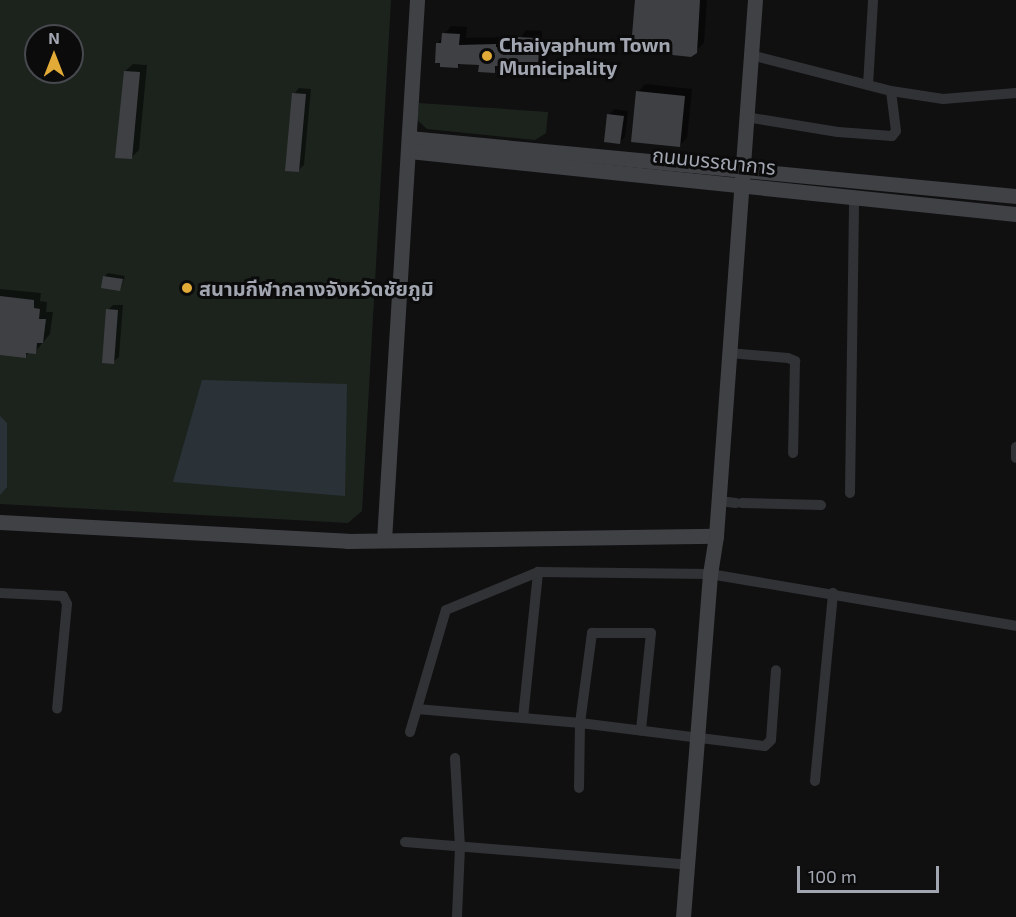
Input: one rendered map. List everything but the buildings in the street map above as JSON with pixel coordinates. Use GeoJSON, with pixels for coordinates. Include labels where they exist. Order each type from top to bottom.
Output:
{"type":"FeatureCollection","features":[{"type":"Feature","properties":{"kind":"street"},"geometry":{"type":"LineString","coordinates":[[384,540],[417,0]]}},
{"type":"Feature","properties":{"kind":"street"},"geometry":{"type":"LineString","coordinates":[[683,917],[689,865],[710,573],[719,501],[754,0]]}},
{"type":"Feature","properties":{"kind":"street"},"geometry":{"type":"LineString","coordinates":[[868,85],[873,0]]}},
{"type":"Feature","properties":{"kind":"street"},"geometry":{"type":"LineString","coordinates":[[751,55],[891,91],[943,99],[1016,93]]}},
{"type":"Feature","properties":{"kind":"street"},"geometry":{"type":"LineString","coordinates":[[746,117],[838,132],[892,136],[896,130],[891,91]]}},
{"type":"Feature","properties":{"kind":"street","name":"ถนนบรรณาการ"},"geometry":{"type":"LineString","coordinates":[[409,145],[742,176],[1016,196]]}},
{"type":"Feature","properties":{"kind":"street","name":"ถนนบรรณาการ"},"geometry":{"type":"LineString","coordinates":[[742,176],[854,196],[1016,214]]}},
{"type":"Feature","properties":{"kind":"street"},"geometry":{"type":"LineString","coordinates":[[850,493],[854,196]]}},
{"type":"Feature","properties":{"kind":"street"},"geometry":{"type":"LineString","coordinates":[[729,353],[788,358],[795,361],[793,453]]}},
{"type":"Feature","properties":{"kind":"street"},"geometry":{"type":"LineString","coordinates":[[1016,447],[1016,458]]}},
{"type":"Feature","properties":{"kind":"street"},"geometry":{"type":"LineString","coordinates":[[719,501],[821,505]]}},
{"type":"Feature","properties":{"kind":"street"},"geometry":{"type":"LineString","coordinates":[[0,522],[347,541],[716,536]]}},
{"type":"Feature","properties":{"kind":"street"},"geometry":{"type":"LineString","coordinates":[[524,718],[538,572]]}},
{"type":"Feature","properties":{"kind":"street"},"geometry":{"type":"LineString","coordinates":[[410,732],[446,610],[538,572],[710,573],[1016,626]]}},
{"type":"Feature","properties":{"kind":"street"},"geometry":{"type":"LineString","coordinates":[[0,593],[63,596],[67,604],[57,709]]}},
{"type":"Feature","properties":{"kind":"street"},"geometry":{"type":"LineString","coordinates":[[815,781],[832,593]]}},
{"type":"Feature","properties":{"kind":"street"},"geometry":{"type":"LineString","coordinates":[[579,788],[580,723],[592,633],[651,633],[641,730]]}},
{"type":"Feature","properties":{"kind":"street"},"geometry":{"type":"LineString","coordinates":[[417,709],[580,723],[762,746],[769,743],[776,670]]}},
{"type":"Feature","properties":{"kind":"street"},"geometry":{"type":"LineString","coordinates":[[455,758],[460,847],[457,917]]}},
{"type":"Feature","properties":{"kind":"street"},"geometry":{"type":"LineString","coordinates":[[405,842],[689,865]]}},
{"type":"Feature","properties":{"kind":"shaded area","name":"สนามกีฬากลางจังหวัดชัยภูมิ"},"geometry":{"type":"Polygon","coordinates":[[[0,0],[391,0],[362,511],[348,523],[0,504],[0,0]]]}},
{"type":"Feature","properties":{"kind":"shaded area"},"geometry":{"type":"Polygon","coordinates":[[[419,103],[548,112],[546,133],[535,140],[427,129],[417,120],[419,103]]]}},
{"type":"Feature","properties":{"kind":"shaded area"},"geometry":{"type":"Polygon","coordinates":[[[202,380],[347,384],[345,496],[173,482],[202,380]]]}},
{"type":"Feature","properties":{"kind":"shaded area"},"geometry":{"type":"Polygon","coordinates":[[[0,416],[7,423],[7,487],[0,495],[0,416]]]}},
{"type":"Feature","properties":{"kind":"place","name":"Chaiyaphum Town Municipality"},"geometry":{"type":"Point","coordinates":[487,56]}},
{"type":"Feature","properties":{"kind":"place","name":"สนามกีฬากลางจังหวัดชัยภูมิ"},"geometry":{"type":"Point","coordinates":[187,288]}}]}
